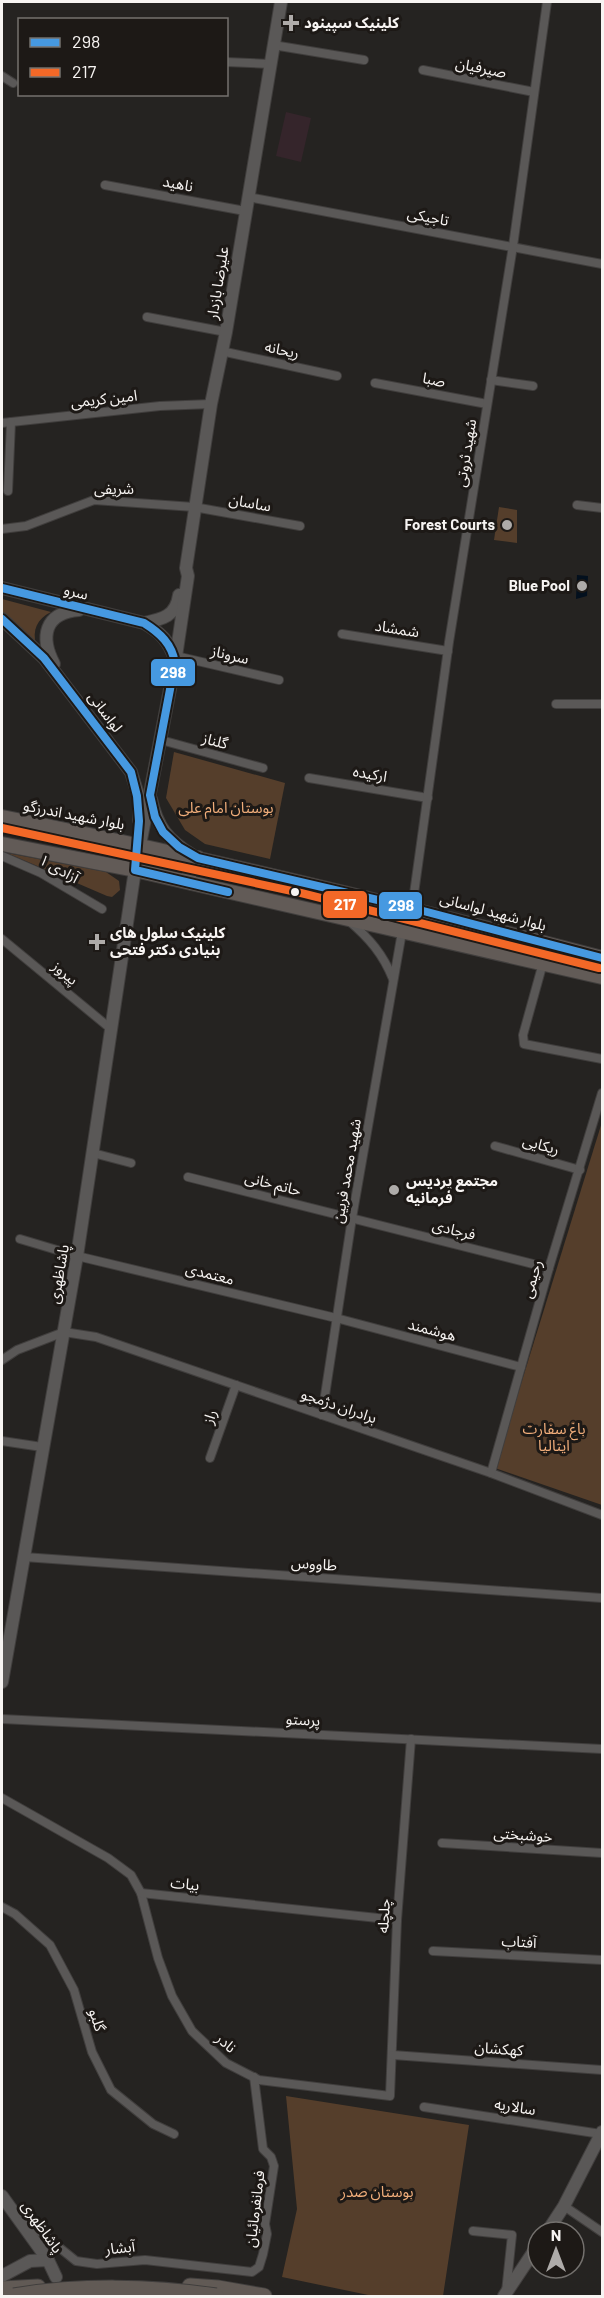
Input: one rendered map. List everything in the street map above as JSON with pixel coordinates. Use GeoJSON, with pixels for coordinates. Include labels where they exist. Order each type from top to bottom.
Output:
{"type":"FeatureCollection","features":[{"type":"Feature","properties":{"kind":"highway"},"geometry":{"type":"LineString","coordinates":[[2,2289],[50,2282],[101,2281],[218,2288],[264,2296]]}},
{"type":"Feature","properties":{"kind":"highway"},"geometry":{"type":"LineString","coordinates":[[14,2296],[102,2289],[154,2290],[216,2296]]}},
{"type":"Feature","properties":{"kind":"main road","name":"علیرضا بازدار"},"geometry":{"type":"LineString","coordinates":[[140,845],[175,660],[188,576],[186,568],[194,507],[210,404],[226,332],[281,2]]}},
{"type":"Feature","properties":{"kind":"main road","name":"علیرضا بازدار"},"geometry":{"type":"LineString","coordinates":[[144,623],[164,617],[177,607],[182,575],[186,568]]}},
{"type":"Feature","properties":{"kind":"main road","name":"سرو"},"geometry":{"type":"LineString","coordinates":[[2,588],[144,623]]}},
{"type":"Feature","properties":{"kind":"main road"},"geometry":{"type":"LineString","coordinates":[[81,706],[50,656],[46,632],[49,625],[61,614],[78,610],[98,612]]}},
{"type":"Feature","properties":{"kind":"main road","name":"لواسانی"},"geometry":{"type":"LineString","coordinates":[[2,619],[44,658],[131,771],[139,798],[140,845]]}},
{"type":"Feature","properties":{"kind":"main road"},"geometry":{"type":"LineString","coordinates":[[144,623],[162,636],[169,645],[175,660]]}},
{"type":"Feature","properties":{"kind":"main road"},"geometry":{"type":"LineString","coordinates":[[131,771],[136,775],[145,774],[153,768],[157,761]]}},
{"type":"Feature","properties":{"kind":"main road"},"geometry":{"type":"LineString","coordinates":[[150,795],[155,817],[163,832],[179,847],[198,858],[189,867],[189,879],[192,883]]}},
{"type":"Feature","properties":{"kind":"main road","name":"بلوار شهید اندرزگو"},"geometry":{"type":"LineString","coordinates":[[2,818],[198,858]]}},
{"type":"Feature","properties":{"kind":"main road"},"geometry":{"type":"LineString","coordinates":[[2,844],[135,870],[603,977]]}},
{"type":"Feature","properties":{"kind":"main road"},"geometry":{"type":"LineString","coordinates":[[135,870],[140,845]]}},
{"type":"Feature","properties":{"kind":"main road","name":"بلوار شهید لواسانی"},"geometry":{"type":"LineString","coordinates":[[198,858],[412,908],[603,958]]}},
{"type":"Feature","properties":{"kind":"main road","name":"پاشاظهری"},"geometry":{"type":"LineString","coordinates":[[2,1682],[77,1256],[135,870]]}},
{"type":"Feature","properties":{"kind":"main road"},"geometry":{"type":"LineString","coordinates":[[555,2220],[602,2133]]}},
{"type":"Feature","properties":{"kind":"main road","name":"پاشاظهری"},"geometry":{"type":"LineString","coordinates":[[2,2196],[48,2260],[50,2282]]}},
{"type":"Feature","properties":{"kind":"main road"},"geometry":{"type":"LineString","coordinates":[[2,2276],[30,2261],[48,2260]]}},
{"type":"Feature","properties":{"kind":"main road"},"geometry":{"type":"LineString","coordinates":[[505,2296],[526,2264]]}},
{"type":"Feature","properties":{"kind":"street","name":"شهید ثروتی"},"geometry":{"type":"LineString","coordinates":[[412,908],[448,651],[513,246],[547,2]]}},
{"type":"Feature","properties":{"kind":"street"},"geometry":{"type":"LineString","coordinates":[[273,45],[364,60]]}},
{"type":"Feature","properties":{"kind":"street"},"geometry":{"type":"LineString","coordinates":[[228,62],[270,64]]}},
{"type":"Feature","properties":{"kind":"street","name":"صیرفیان"},"geometry":{"type":"LineString","coordinates":[[423,70],[534,93]]}},
{"type":"Feature","properties":{"kind":"street"},"geometry":{"type":"LineString","coordinates":[[2,76],[13,83]]}},
{"type":"Feature","properties":{"kind":"street","name":"ناهید"},"geometry":{"type":"LineString","coordinates":[[105,184],[245,211]]}},
{"type":"Feature","properties":{"kind":"street","name":"تاجیکی"},"geometry":{"type":"LineString","coordinates":[[248,197],[603,264]]}},
{"type":"Feature","properties":{"kind":"street"},"geometry":{"type":"LineString","coordinates":[[147,317],[226,332]]}},
{"type":"Feature","properties":{"kind":"street","name":"ریحانه"},"geometry":{"type":"LineString","coordinates":[[221,351],[337,376]]}},
{"type":"Feature","properties":{"kind":"street"},"geometry":{"type":"LineString","coordinates":[[491,380],[533,386]]}},
{"type":"Feature","properties":{"kind":"street","name":"صبا"},"geometry":{"type":"LineString","coordinates":[[375,382],[487,404]]}},
{"type":"Feature","properties":{"kind":"street","name":"امین کریمی"},"geometry":{"type":"LineString","coordinates":[[2,423],[170,405],[210,404]]}},
{"type":"Feature","properties":{"kind":"street"},"geometry":{"type":"LineString","coordinates":[[8,491],[11,422]]}},
{"type":"Feature","properties":{"kind":"street","name":"شریفی"},"geometry":{"type":"LineString","coordinates":[[2,529],[26,526],[94,500],[194,507]]}},
{"type":"Feature","properties":{"kind":"street"},"geometry":{"type":"LineString","coordinates":[[577,505],[603,508]]}},
{"type":"Feature","properties":{"kind":"street","name":"ساسان"},"geometry":{"type":"LineString","coordinates":[[194,507],[300,526]]}},
{"type":"Feature","properties":{"kind":"street","name":"شمشاد"},"geometry":{"type":"LineString","coordinates":[[342,634],[448,651]]}},
{"type":"Feature","properties":{"kind":"street","name":"سروناز"},"geometry":{"type":"LineString","coordinates":[[175,660],[279,681]]}},
{"type":"Feature","properties":{"kind":"street"},"geometry":{"type":"LineString","coordinates":[[556,704],[603,704]]}},
{"type":"Feature","properties":{"kind":"street","name":"گلناز"},"geometry":{"type":"LineString","coordinates":[[160,740],[263,768]]}},
{"type":"Feature","properties":{"kind":"street","name":"ارکیده"},"geometry":{"type":"LineString","coordinates":[[309,778],[428,798]]}},
{"type":"Feature","properties":{"kind":"street","name":"آزادی ۱"},"geometry":{"type":"LineString","coordinates":[[2,856],[41,873],[102,909]]}},
{"type":"Feature","properties":{"kind":"street"},"geometry":{"type":"LineString","coordinates":[[349,920],[373,942],[387,963],[393,979]]}},
{"type":"Feature","properties":{"kind":"street","name":"شهید محمد فربین"},"geometry":{"type":"LineString","coordinates":[[322,1415],[352,1218],[402,932]]}},
{"type":"Feature","properties":{"kind":"street","name":"پیروز"},"geometry":{"type":"LineString","coordinates":[[2,939],[111,1029]]}},
{"type":"Feature","properties":{"kind":"street"},"geometry":{"type":"LineString","coordinates":[[543,963],[523,1035],[524,1044],[603,1059]]}},
{"type":"Feature","properties":{"kind":"street","name":"رحیمی"},"geometry":{"type":"LineString","coordinates":[[491,1473],[549,1268],[603,1094]]}},
{"type":"Feature","properties":{"kind":"street","name":"ریکایی"},"geometry":{"type":"LineString","coordinates":[[495,1146],[580,1170]]}},
{"type":"Feature","properties":{"kind":"street"},"geometry":{"type":"LineString","coordinates":[[93,1153],[131,1163]]}},
{"type":"Feature","properties":{"kind":"street","name":"حاتم خانی"},"geometry":{"type":"LineString","coordinates":[[188,1177],[352,1218]]}},
{"type":"Feature","properties":{"kind":"street","name":"فرجادی"},"geometry":{"type":"LineString","coordinates":[[352,1218],[549,1268]]}},
{"type":"Feature","properties":{"kind":"street","name":"معتمدی"},"geometry":{"type":"LineString","coordinates":[[20,1239],[77,1256],[336,1318]]}},
{"type":"Feature","properties":{"kind":"street","name":"هوشمند"},"geometry":{"type":"LineString","coordinates":[[336,1318],[521,1367]]}},
{"type":"Feature","properties":{"kind":"street"},"geometry":{"type":"LineString","coordinates":[[2,1360],[17,1350],[64,1332]]}},
{"type":"Feature","properties":{"kind":"street","name":"برادران دژمجو"},"geometry":{"type":"LineString","coordinates":[[64,1332],[96,1336],[491,1473],[603,1515]]}},
{"type":"Feature","properties":{"kind":"street","name":"راز"},"geometry":{"type":"LineString","coordinates":[[210,1458],[236,1385]]}},
{"type":"Feature","properties":{"kind":"street"},"geometry":{"type":"LineString","coordinates":[[2,1441],[42,1447]]}},
{"type":"Feature","properties":{"kind":"street","name":"طاووس"},"geometry":{"type":"LineString","coordinates":[[24,1557],[603,1598]]}},
{"type":"Feature","properties":{"kind":"street","name":"پرستو"},"geometry":{"type":"LineString","coordinates":[[2,1719],[603,1749]]}},
{"type":"Feature","properties":{"kind":"street","name":"چلچله"},"geometry":{"type":"LineString","coordinates":[[390,2096],[397,1920],[411,1739]]}},
{"type":"Feature","properties":{"kind":"street"},"geometry":{"type":"LineString","coordinates":[[2,1798],[108,1858],[130,1875],[141,1893]]}},
{"type":"Feature","properties":{"kind":"street","name":"خوشبختی"},"geometry":{"type":"LineString","coordinates":[[442,1843],[603,1853]]}},
{"type":"Feature","properties":{"kind":"street","name":"بیات"},"geometry":{"type":"LineString","coordinates":[[141,1893],[397,1920]]}},
{"type":"Feature","properties":{"kind":"street","name":"نادر"},"geometry":{"type":"LineString","coordinates":[[141,1893],[158,1958],[171,1996],[192,2031],[226,2063],[259,2080],[390,2096]]}},
{"type":"Feature","properties":{"kind":"street","name":"گلبو"},"geometry":{"type":"LineString","coordinates":[[2,1906],[15,1914],[50,1945],[74,1990],[92,2052],[111,2090],[153,2124],[174,2134]]}},
{"type":"Feature","properties":{"kind":"street","name":"آفتاب"},"geometry":{"type":"LineString","coordinates":[[433,1951],[603,1960]]}},
{"type":"Feature","properties":{"kind":"street","name":"کهکشان"},"geometry":{"type":"LineString","coordinates":[[393,2055],[603,2070]]}},
{"type":"Feature","properties":{"kind":"street","name":"فرمانفرمائیان"},"geometry":{"type":"LineString","coordinates":[[252,2272],[259,2267],[263,2254],[274,2166],[271,2157],[263,2149],[254,2077]]}},
{"type":"Feature","properties":{"kind":"street","name":"سالاریه"},"geometry":{"type":"LineString","coordinates":[[424,2107],[602,2133]]}},
{"type":"Feature","properties":{"kind":"street"},"geometry":{"type":"LineString","coordinates":[[564,2206],[603,2232]]}},
{"type":"Feature","properties":{"kind":"street","name":"آبشار"},"geometry":{"type":"LineString","coordinates":[[10,2207],[76,2261],[97,2264],[145,2259],[252,2272]]}},
{"type":"Feature","properties":{"kind":"street"},"geometry":{"type":"LineString","coordinates":[[472,2231],[512,2235],[505,2296]]}},
{"type":"Feature","properties":{"kind":"shaded area"},"geometry":{"type":"Polygon","coordinates":[[[286,112],[311,118],[301,162],[276,156],[286,112]]]}},
{"type":"Feature","properties":{"kind":"green space","name":"Forest Courts"},"geometry":{"type":"Polygon","coordinates":[[[499,507],[517,510],[517,543],[494,540],[499,507]]]}},
{"type":"Feature","properties":{"kind":"green space"},"geometry":{"type":"Polygon","coordinates":[[[2,599],[51,612],[42,618],[35,630],[36,645],[2,617],[2,599]]]}},
{"type":"Feature","properties":{"kind":"green space","name":"بوستان امام علی"},"geometry":{"type":"Polygon","coordinates":[[[174,752],[285,783],[270,859],[205,844],[185,830],[166,798],[174,752]]]}},
{"type":"Feature","properties":{"kind":"green space"},"geometry":{"type":"Polygon","coordinates":[[[7,853],[106,872],[119,881],[120,890],[112,897],[107,896],[7,853]]]}},
{"type":"Feature","properties":{"kind":"green space","name":"باغ سفارت ایتالیا"},"geometry":{"type":"Polygon","coordinates":[[[602,1122],[602,1505],[495,1468],[602,1122]]]}},
{"type":"Feature","properties":{"kind":"green space","name":"بوستان صدر"},"geometry":{"type":"Polygon","coordinates":[[[286,2096],[469,2125],[443,2296],[373,2296],[282,2277],[297,2209],[286,2096]]]}},
{"type":"Feature","properties":{"kind":"water","name":"Blue Pool"},"geometry":{"type":"Polygon","coordinates":[[[577,575],[588,576],[587,596],[576,599],[577,575]]]}},
{"type":"Feature","properties":{"kind":"transit line","name":"298"},"geometry":{"type":"LineString","coordinates":[[2,588],[144,623],[160,635],[168,645],[175,663],[150,795],[155,817],[163,832],[179,847],[198,858],[412,908],[602,958]]}},
{"type":"Feature","properties":{"kind":"transit line","name":"298"},"geometry":{"type":"LineString","coordinates":[[2,619],[44,658],[131,772],[137,796],[139,821],[135,870],[228,892]]}},
{"type":"Feature","properties":{"kind":"transit line","name":"217"},"geometry":{"type":"LineString","coordinates":[[2,828],[301,893],[599,968]]}},
{"type":"Feature","properties":{"kind":"place","name":"کلینیک سپینود"},"geometry":{"type":"Point","coordinates":[291,23]}},
{"type":"Feature","properties":{"kind":"place","name":"Forest Courts"},"geometry":{"type":"Point","coordinates":[507,525]}},
{"type":"Feature","properties":{"kind":"place","name":"Blue Pool"},"geometry":{"type":"Point","coordinates":[582,586]}},
{"type":"Feature","properties":{"kind":"place","name":"کلینیک سلول های بنیادی دکتر فتحی"},"geometry":{"type":"Point","coordinates":[97,942]}},
{"type":"Feature","properties":{"kind":"place","name":"مجتمع پردیس فرمانیه"},"geometry":{"type":"Point","coordinates":[394,1190]}}]}
